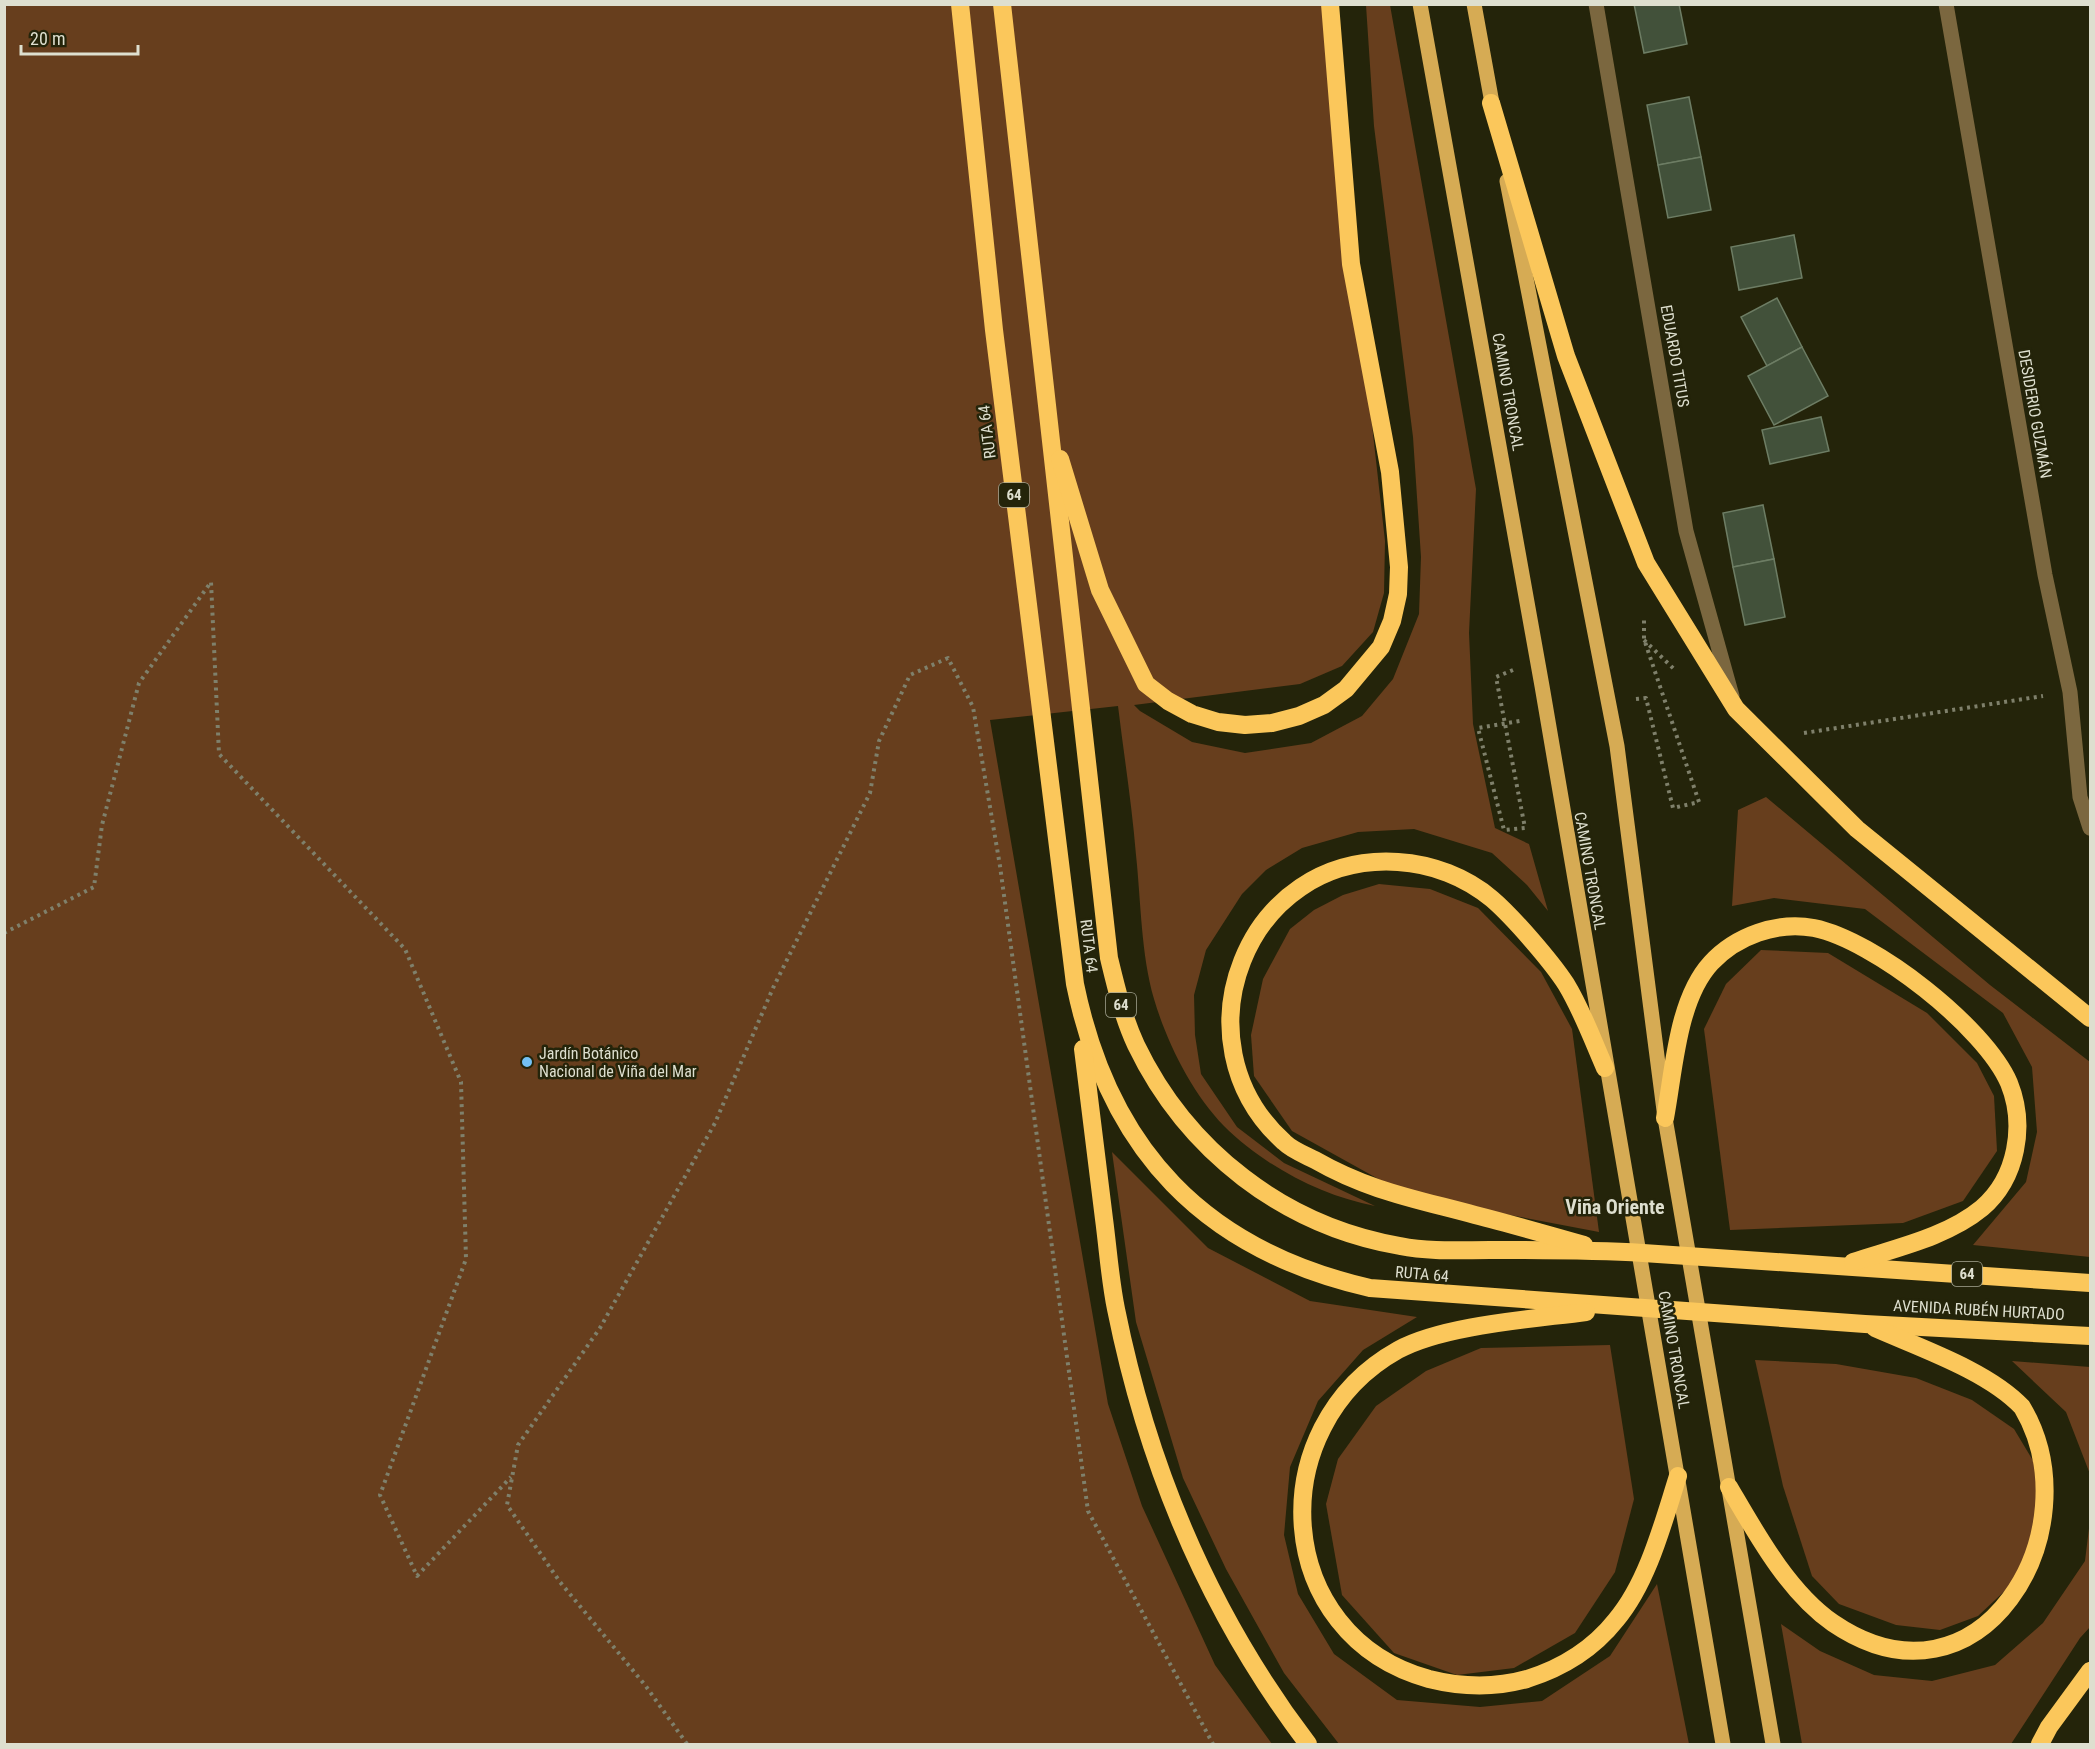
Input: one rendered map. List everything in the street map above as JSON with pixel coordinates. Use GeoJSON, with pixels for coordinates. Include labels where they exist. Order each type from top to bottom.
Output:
{"type":"FeatureCollection","features":[{"type":"Feature","properties":{"kind":"highway","name":"RUTA 64"},"geometry":{"type":"LineString","coordinates":[[960,4],[995,341],[1074,984],[1084,1029],[1099,1072],[1118,1112],[1143,1149],[1172,1184],[1205,1215],[1243,1240],[1283,1262],[1326,1278],[1370,1288],[1865,1324]]}},
{"type":"Feature","properties":{"kind":"highway","name":"RUTA 64"},"geometry":{"type":"LineString","coordinates":[[1002,4],[1109,958],[1135,1043],[1156,1082],[1181,1119],[1211,1152],[1245,1180],[1281,1204],[1319,1223],[1359,1238],[1401,1247],[1444,1251],[1606,1251],[1844,1266]]}},
{"type":"Feature","properties":{"kind":"highway"},"geometry":{"type":"LineString","coordinates":[[1047,416],[1100,590],[1146,684],[1192,714],[1218,722],[1245,725],[1272,723],[1299,716],[1323,705],[1346,689],[1365,669],[1381,647],[1392,621],[1398,594],[1399,567],[1390,472],[1351,264],[1330,4]]}},
{"type":"Feature","properties":{"kind":"highway"},"geometry":{"type":"LineString","coordinates":[[1491,103],[1566,356],[1646,563],[1736,709],[1857,829],[2091,1018]]}},
{"type":"Feature","properties":{"kind":"highway"},"geometry":{"type":"LineString","coordinates":[[1605,1068],[1566,985],[1512,919],[1492,899],[1468,882],[1442,870],[1415,863],[1386,861],[1357,865],[1330,873],[1304,886],[1281,903],[1261,926],[1245,951],[1235,980],[1229,1010],[1230,1040],[1236,1070],[1248,1097],[1265,1122],[1286,1144],[1332,1170],[1378,1191],[1606,1251]]}},
{"type":"Feature","properties":{"kind":"highway"},"geometry":{"type":"LineString","coordinates":[[1665,1118],[1689,999],[1710,964],[1743,939],[1782,927],[1814,928],[1836,935],[1876,955],[1920,985],[1967,1027],[1996,1061],[2008,1082],[2016,1105],[2018,1130],[2014,1154],[1997,1192],[1966,1219],[1926,1237],[1844,1266]]}},
{"type":"Feature","properties":{"kind":"highway"},"geometry":{"type":"LineString","coordinates":[[1074,984],[1116,1306],[1130,1375],[1149,1442],[1173,1507],[1208,1584],[1243,1649],[1276,1703],[1308,1744]]}},
{"type":"Feature","properties":{"kind":"highway","name":"AVENIDA RUBÉN HURTADO"},"geometry":{"type":"LineString","coordinates":[[1844,1266],[2091,1283]]}},
{"type":"Feature","properties":{"kind":"highway"},"geometry":{"type":"LineString","coordinates":[[1620,1306],[1429,1337],[1400,1349],[1373,1366],[1349,1387],[1330,1412],[1314,1440],[1305,1471],[1301,1502],[1303,1534],[1310,1566],[1323,1594],[1341,1621],[1363,1643],[1389,1662],[1417,1675],[1448,1684],[1479,1686],[1511,1683],[1541,1674],[1570,1660],[1596,1642],[1618,1619],[1653,1556],[1678,1476]]}},
{"type":"Feature","properties":{"kind":"highway"},"geometry":{"type":"LineString","coordinates":[[1865,1324],[1976,1373],[2021,1406],[2038,1428],[2052,1453],[2060,1479],[2062,1508]]}},
{"type":"Feature","properties":{"kind":"highway","name":"AVENIDA RUBÉN HURTADO"},"geometry":{"type":"LineString","coordinates":[[1865,1324],[2091,1336]]}},
{"type":"Feature","properties":{"kind":"highway"},"geometry":{"type":"LineString","coordinates":[[1729,1487],[1768,1552],[1810,1602],[1832,1622],[1857,1637],[1884,1647],[1942,1649],[1970,1641],[1996,1628],[2019,1610],[2037,1587]]}},
{"type":"Feature","properties":{"kind":"highway"},"geometry":{"type":"LineString","coordinates":[[2040,1744],[2049,1727],[2091,1671]]}},
{"type":"Feature","properties":{"kind":"main road","name":"CAMINO TRONCAL"},"geometry":{"type":"LineString","coordinates":[[1420,4],[1542,686],[1605,1068],[1723,1744]]}},
{"type":"Feature","properties":{"kind":"main road","name":"CAMINO TRONCAL"},"geometry":{"type":"LineString","coordinates":[[1474,4],[1491,103],[1617,746],[1665,1118],[1773,1744]]}},
{"type":"Feature","properties":{"kind":"street","name":"EDUARDO TITUS"},"geometry":{"type":"LineString","coordinates":[[1596,4],[1686,531],[1736,709]]}},
{"type":"Feature","properties":{"kind":"street","name":"DESIDERIO GUZMÁN"},"geometry":{"type":"LineString","coordinates":[[1946,4],[2045,575],[2070,692],[2080,797],[2091,828]]}},
{"type":"Feature","properties":{"kind":"path"},"geometry":{"type":"LineString","coordinates":[[4,933],[94,887],[102,825],[139,683],[212,582],[219,754],[405,950],[461,1082],[466,1259],[380,1495],[417,1576],[512,1477]]}},
{"type":"Feature","properties":{"kind":"path"},"geometry":{"type":"LineString","coordinates":[[1644,639],[1699,802],[1673,808],[1646,698]]}},
{"type":"Feature","properties":{"kind":"path"},"geometry":{"type":"LineString","coordinates":[[687,1744],[645,1685],[560,1582],[507,1505],[518,1445],[600,1328],[715,1123],[773,988],[870,793],[879,741],[910,675],[948,658],[973,707],[1000,866],[1088,1511],[1213,1744]]}},
{"type":"Feature","properties":{"kind":"path"},"geometry":{"type":"LineString","coordinates":[[1478,728],[1504,830],[1525,828],[1496,676]]}},
{"type":"Feature","properties":{"kind":"path"},"geometry":{"type":"LineString","coordinates":[[1763,736],[1796,735],[2070,692]]}},
{"type":"Feature","properties":{"kind":"shaded area","name":"Jardín Botánico Nacional de Viña del Mar"},"geometry":{"type":"Polygon","coordinates":[[[5,5],[1325,5],[1385,541],[1384,593],[1373,632],[1342,666],[1300,684],[1134,705],[1140,711],[1192,742],[1245,753],[1311,743],[1362,716],[1393,679],[1419,614],[1421,557],[1413,437],[1374,126],[1366,5],[1390,5],[1476,489],[1469,633],[1473,724],[1495,828],[1529,844],[1548,911],[1527,885],[1492,853],[1414,829],[1358,832],[1302,848],[1266,870],[1242,894],[1206,950],[1194,995],[1195,1035],[1201,1074],[1237,1127],[1284,1163],[1375,1206],[1314,1187],[1256,1154],[1212,1113],[1191,1083],[1173,1050],[1159,1016],[1146,964],[1138,873],[1118,706],[990,720],[1108,1404],[1142,1506],[1215,1665],[1272,1744],[5,1744],[5,5]]]}},
{"type":"Feature","properties":{"kind":"shaded area"},"geometry":{"type":"Polygon","coordinates":[[[1766,797],[1990,985],[2090,1062],[2090,1257],[1973,1245],[2026,1182],[2037,1132],[2032,1067],[2003,1013],[1865,909],[1774,898],[1732,906],[1738,810],[1766,797]]]}},
{"type":"Feature","properties":{"kind":"shaded area"},"geometry":{"type":"Polygon","coordinates":[[[1379,884],[1430,889],[1478,908],[1541,972],[1572,1029],[1599,1232],[1478,1209],[1391,1186],[1292,1131],[1254,1076],[1251,1035],[1263,979],[1290,929],[1314,910],[1343,895],[1379,884]]]}},
{"type":"Feature","properties":{"kind":"shaded area"},"geometry":{"type":"Polygon","coordinates":[[[1761,950],[1828,953],[1927,1013],[1977,1063],[1994,1096],[1997,1151],[1963,1201],[1903,1223],[1730,1230],[1704,1029],[1726,984],[1761,950]]]}},
{"type":"Feature","properties":{"kind":"shaded area"},"geometry":{"type":"Polygon","coordinates":[[[1112,1152],[1208,1248],[1310,1301],[1417,1317],[1363,1350],[1318,1401],[1290,1467],[1284,1535],[1298,1594],[1334,1654],[1397,1700],[1480,1707],[1542,1701],[1610,1656],[1657,1584],[1689,1744],[1339,1744],[1284,1673],[1226,1569],[1183,1478],[1136,1322],[1112,1152]]]}},
{"type":"Feature","properties":{"kind":"shaded area"},"geometry":{"type":"Polygon","coordinates":[[[1610,1345],[1634,1499],[1615,1572],[1575,1633],[1514,1668],[1457,1675],[1394,1653],[1342,1595],[1326,1504],[1338,1459],[1376,1406],[1426,1371],[1481,1348],[1610,1345]]]}},
{"type":"Feature","properties":{"kind":"shaded area"},"geometry":{"type":"Polygon","coordinates":[[[1755,1360],[1836,1364],[1916,1378],[1972,1400],[2014,1429],[2044,1479],[2041,1524],[2011,1585],[1978,1616],[1940,1630],[1896,1625],[1839,1604],[1812,1576],[1783,1486],[1755,1360]]]}},
{"type":"Feature","properties":{"kind":"shaded area"},"geometry":{"type":"Polygon","coordinates":[[[2012,1361],[2090,1367],[2090,1474],[2066,1412],[2012,1361]]]}},
{"type":"Feature","properties":{"kind":"shaded area"},"geometry":{"type":"Polygon","coordinates":[[[2090,1520],[2090,1627],[2080,1638],[2011,1744],[1802,1744],[1781,1624],[1820,1651],[1874,1675],[1932,1681],[1995,1665],[2043,1623],[2085,1561],[2090,1520]]]}},
{"type":"Feature","properties":{"kind":"building"},"geometry":{"type":"Polygon","coordinates":[[[1634,4],[1679,4],[1687,44],[1644,53],[1634,4]]]}},
{"type":"Feature","properties":{"kind":"building"},"geometry":{"type":"Polygon","coordinates":[[[1689,97],[1701,157],[1658,165],[1647,105],[1689,97]]]}},
{"type":"Feature","properties":{"kind":"building"},"geometry":{"type":"Polygon","coordinates":[[[1701,157],[1711,210],[1668,218],[1658,165],[1701,157]]]}},
{"type":"Feature","properties":{"kind":"building"},"geometry":{"type":"Polygon","coordinates":[[[1794,235],[1802,278],[1739,290],[1731,247],[1794,235]]]}},
{"type":"Feature","properties":{"kind":"building"},"geometry":{"type":"Polygon","coordinates":[[[1777,298],[1802,347],[1767,366],[1741,317],[1777,298]]]}},
{"type":"Feature","properties":{"kind":"building"},"geometry":{"type":"Polygon","coordinates":[[[1802,347],[1828,396],[1774,425],[1748,376],[1802,347]]]}},
{"type":"Feature","properties":{"kind":"building"},"geometry":{"type":"Polygon","coordinates":[[[1821,417],[1829,451],[1770,464],[1762,430],[1821,417]]]}},
{"type":"Feature","properties":{"kind":"building"},"geometry":{"type":"Polygon","coordinates":[[[1763,505],[1774,559],[1733,567],[1723,513],[1763,505]]]}},
{"type":"Feature","properties":{"kind":"building"},"geometry":{"type":"Polygon","coordinates":[[[1774,559],[1785,617],[1745,625],[1733,567],[1774,559]]]}},
{"type":"Feature","properties":{"kind":"place","name":"Jardín Botánico Nacional de Viña del Mar"},"geometry":{"type":"Point","coordinates":[527,1062]}},
{"type":"Feature","properties":{"kind":"district","name":"Viña Oriente"},"geometry":{"type":"Point","coordinates":[1615,1207]}}]}
